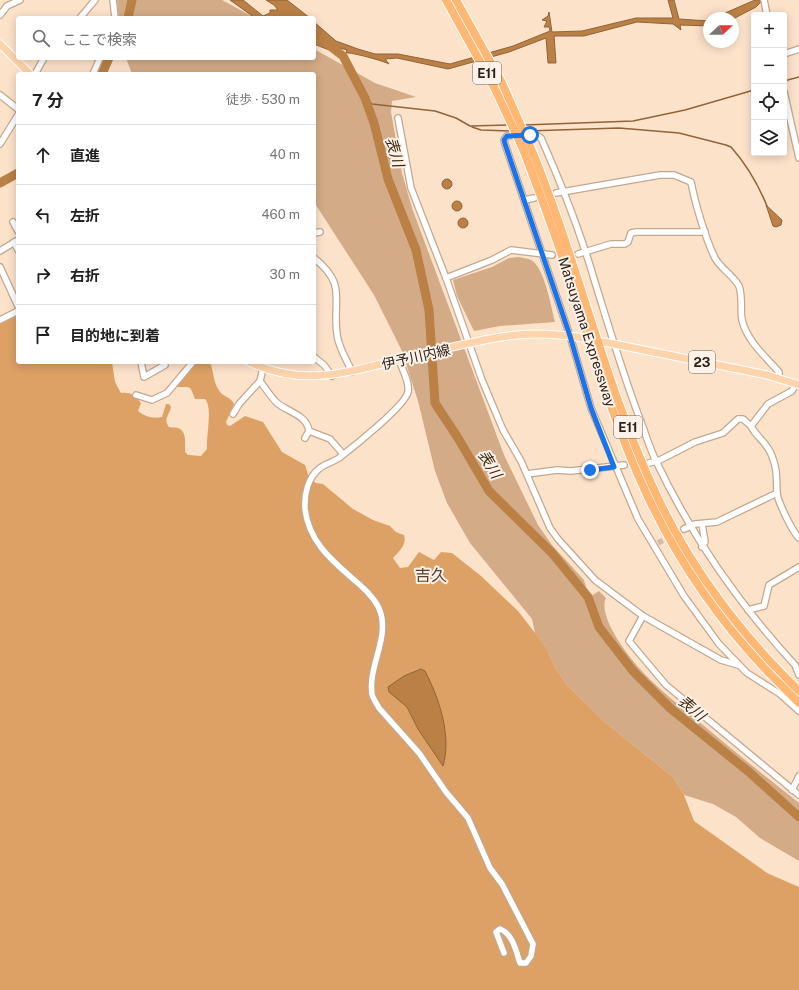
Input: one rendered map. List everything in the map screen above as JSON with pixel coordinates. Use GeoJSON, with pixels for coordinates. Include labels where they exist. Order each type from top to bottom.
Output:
{"type":"FeatureCollection","features":[{"type":"Feature","properties":{"kind":"highway","name":"Matsuyama Expressway"},"geometry":{"type":"LineString","coordinates":[[446,0],[527,147],[550,222],[608,396],[647,496],[685,564],[707,598],[752,655],[799,703]]}},
{"type":"Feature","properties":{"kind":"highway","name":"Matsuyama Expressway"},"geometry":{"type":"LineString","coordinates":[[456,0],[498,76],[558,219],[616,393],[636,449],[655,492],[688,554],[714,593],[737,624],[786,678],[799,690]]}},
{"type":"Feature","properties":{"kind":"main road"},"geometry":{"type":"LineString","coordinates":[[0,44],[28,72]]}},
{"type":"Feature","properties":{"kind":"main road","name":"伊予川内線"},"geometry":{"type":"LineString","coordinates":[[265,366],[295,376],[332,376],[468,344],[519,335],[540,334],[584,338]]}},
{"type":"Feature","properties":{"kind":"main road","name":"23"},"geometry":{"type":"LineString","coordinates":[[604,342],[779,378],[798,384]]}},
{"type":"Feature","properties":{"kind":"street"},"geometry":{"type":"LineString","coordinates":[[0,15],[7,6],[20,0]]}},
{"type":"Feature","properties":{"kind":"street"},"geometry":{"type":"LineString","coordinates":[[82,16],[95,0]]}},
{"type":"Feature","properties":{"kind":"street"},"geometry":{"type":"LineString","coordinates":[[113,0],[115,16]]}},
{"type":"Feature","properties":{"kind":"street"},"geometry":{"type":"LineString","coordinates":[[764,0],[766,12]]}},
{"type":"Feature","properties":{"kind":"street"},"geometry":{"type":"LineString","coordinates":[[787,53],[799,49]]}},
{"type":"Feature","properties":{"kind":"street"},"geometry":{"type":"LineString","coordinates":[[36,72],[43,60]]}},
{"type":"Feature","properties":{"kind":"street"},"geometry":{"type":"LineString","coordinates":[[94,72],[99,60]]}},
{"type":"Feature","properties":{"kind":"street"},"geometry":{"type":"LineString","coordinates":[[0,95],[16,107]]}},
{"type":"Feature","properties":{"kind":"street"},"geometry":{"type":"LineString","coordinates":[[787,105],[799,158]]}},
{"type":"Feature","properties":{"kind":"street"},"geometry":{"type":"LineString","coordinates":[[0,144],[16,117]]}},
{"type":"Feature","properties":{"kind":"street"},"geometry":{"type":"LineString","coordinates":[[398,118],[412,188],[446,278],[468,344],[503,430],[527,474],[543,513],[558,540],[595,580],[643,616],[721,660],[738,665]]}},
{"type":"Feature","properties":{"kind":"street"},"geometry":{"type":"LineString","coordinates":[[799,676],[795,665],[748,610],[687,528],[656,461],[613,344],[586,253],[564,192],[541,138],[539,135],[507,136],[504,140],[505,144],[570,336],[591,408],[614,467],[638,519],[656,544],[684,596],[719,644],[738,665],[756,680],[780,694],[799,711]]}},
{"type":"Feature","properties":{"kind":"street"},"geometry":{"type":"LineString","coordinates":[[556,193],[660,175],[680,177],[691,182],[705,232],[715,258],[738,286],[741,296],[742,316],[745,327],[760,352],[779,372],[779,378]]}},
{"type":"Feature","properties":{"kind":"street"},"geometry":{"type":"LineString","coordinates":[[525,200],[534,198]]}},
{"type":"Feature","properties":{"kind":"street"},"geometry":{"type":"LineString","coordinates":[[13,222],[16,227]]}},
{"type":"Feature","properties":{"kind":"street"},"geometry":{"type":"LineString","coordinates":[[578,254],[586,253],[611,244],[625,244],[628,242],[631,233],[634,232],[705,232]]}},
{"type":"Feature","properties":{"kind":"street"},"geometry":{"type":"LineString","coordinates":[[0,250],[16,241]]}},
{"type":"Feature","properties":{"kind":"street"},"geometry":{"type":"LineString","coordinates":[[446,278],[492,260],[511,250],[516,249],[543,255],[552,255]]}},
{"type":"Feature","properties":{"kind":"street"},"geometry":{"type":"LineString","coordinates":[[316,260],[328,274],[336,288],[336,333],[352,372]]}},
{"type":"Feature","properties":{"kind":"street"},"geometry":{"type":"LineString","coordinates":[[0,267],[16,302]]}},
{"type":"Feature","properties":{"kind":"street"},"geometry":{"type":"LineString","coordinates":[[0,320],[16,312]]}},
{"type":"Feature","properties":{"kind":"street"},"geometry":{"type":"LineString","coordinates":[[316,359],[324,365],[332,376]]}},
{"type":"Feature","properties":{"kind":"street"},"geometry":{"type":"LineString","coordinates":[[400,360],[408,388],[405,398],[393,412],[343,454],[313,474],[305,496],[305,509],[312,536],[325,554],[364,588],[378,606],[381,614],[382,634],[372,694],[379,708],[419,753],[446,792],[468,818],[490,868],[502,884],[528,932],[533,947],[526,963],[520,963],[513,942],[508,935],[500,930],[496,932],[504,953]]}},
{"type":"Feature","properties":{"kind":"street"},"geometry":{"type":"LineString","coordinates":[[141,364],[144,377],[165,364]]}},
{"type":"Feature","properties":{"kind":"street"},"geometry":{"type":"LineString","coordinates":[[136,394],[152,400],[163,396],[191,364]]}},
{"type":"Feature","properties":{"kind":"street"},"geometry":{"type":"LineString","coordinates":[[233,414],[239,404],[260,381],[265,366]]}},
{"type":"Feature","properties":{"kind":"street"},"geometry":{"type":"LineString","coordinates":[[260,381],[277,403],[298,415],[306,423],[309,431],[330,439],[343,454]]}},
{"type":"Feature","properties":{"kind":"street"},"geometry":{"type":"LineString","coordinates":[[751,426],[768,404],[792,391],[798,384]]}},
{"type":"Feature","properties":{"kind":"street"},"geometry":{"type":"LineString","coordinates":[[649,463],[687,445],[723,433],[738,419],[743,419],[765,442],[773,458],[778,480],[777,493],[794,532],[799,538]]}},
{"type":"Feature","properties":{"kind":"street"},"geometry":{"type":"LineString","coordinates":[[305,438],[309,431]]}},
{"type":"Feature","properties":{"kind":"street"},"geometry":{"type":"LineString","coordinates":[[527,474],[557,470],[571,471],[624,465]]}},
{"type":"Feature","properties":{"kind":"street"},"geometry":{"type":"LineString","coordinates":[[687,528],[724,520],[777,493]]}},
{"type":"Feature","properties":{"kind":"street"},"geometry":{"type":"LineString","coordinates":[[702,524],[705,542],[702,547]]}},
{"type":"Feature","properties":{"kind":"street"},"geometry":{"type":"LineString","coordinates":[[748,610],[764,606],[769,585],[799,567]]}},
{"type":"Feature","properties":{"kind":"street"},"geometry":{"type":"LineString","coordinates":[[643,616],[629,641],[650,668],[687,703],[799,795]]}},
{"type":"Feature","properties":{"kind":"street"},"geometry":{"type":"LineString","coordinates":[[780,694],[799,690]]}},
{"type":"Feature","properties":{"kind":"street"},"geometry":{"type":"LineString","coordinates":[[792,790],[799,776]]}},
{"type":"Feature","properties":{"kind":"shaded area"},"geometry":{"type":"Polygon","coordinates":[[[117,0],[222,0],[251,16],[119,16],[117,0]]]}},
{"type":"Feature","properties":{"kind":"shaded area"},"geometry":{"type":"Polygon","coordinates":[[[230,0],[243,0],[263,16],[252,16],[230,0]]]}},
{"type":"Feature","properties":{"kind":"shaded area"},"geometry":{"type":"Polygon","coordinates":[[[266,0],[287,0],[307,16],[263,16],[270,13],[270,10],[278,10],[274,5],[266,0]]]}},
{"type":"Feature","properties":{"kind":"shaded area"},"geometry":{"type":"Polygon","coordinates":[[[668,0],[674,0],[679,19],[703,21],[703,26],[680,25],[681,30],[673,24],[637,22],[584,36],[554,36],[556,63],[548,63],[546,38],[509,52],[448,69],[397,58],[385,59],[389,64],[368,57],[346,53],[347,50],[340,48],[329,50],[316,45],[316,24],[336,41],[358,49],[375,54],[398,54],[450,64],[513,46],[550,31],[549,27],[544,27],[547,21],[542,20],[548,16],[549,12],[552,32],[582,31],[636,18],[673,18],[668,0]]]}},
{"type":"Feature","properties":{"kind":"shaded area"},"geometry":{"type":"Polygon","coordinates":[[[755,0],[763,0],[756,7],[739,16],[739,12],[727,12],[755,0]]]}},
{"type":"Feature","properties":{"kind":"shaded area"},"geometry":{"type":"Polygon","coordinates":[[[316,50],[375,83],[416,97],[392,101],[391,112],[402,173],[412,208],[504,455],[538,525],[552,545],[584,580],[587,591],[591,596],[599,591],[606,598],[604,606],[606,615],[615,635],[628,655],[647,676],[668,696],[799,803],[799,861],[760,838],[736,817],[713,804],[684,795],[673,777],[607,724],[566,684],[555,667],[546,647],[535,633],[532,619],[470,543],[447,503],[435,471],[418,401],[402,351],[374,295],[316,205],[316,72],[131,72],[127,60],[316,60],[316,50]]]}},
{"type":"Feature","properties":{"kind":"shaded area"},"geometry":{"type":"Polygon","coordinates":[[[445,179],[449,179],[452,184],[449,189],[445,189],[442,186],[442,182],[445,179]]]}},
{"type":"Feature","properties":{"kind":"shaded area"},"geometry":{"type":"Polygon","coordinates":[[[455,201],[459,201],[461,202],[461,210],[455,211],[452,208],[452,204],[455,201]]]}},
{"type":"Feature","properties":{"kind":"shaded area"},"geometry":{"type":"Polygon","coordinates":[[[766,205],[782,220],[781,225],[776,227],[773,226],[766,205]]]}},
{"type":"Feature","properties":{"kind":"shaded area"},"geometry":{"type":"Polygon","coordinates":[[[461,218],[465,218],[468,223],[465,228],[461,228],[458,225],[458,221],[461,218]]]}},
{"type":"Feature","properties":{"kind":"shaded area"},"geometry":{"type":"Polygon","coordinates":[[[518,257],[531,260],[536,264],[540,271],[547,288],[555,322],[500,326],[474,331],[457,296],[453,280],[492,267],[509,258],[518,257]]]}},
{"type":"Feature","properties":{"kind":"shaded area"},"geometry":{"type":"Polygon","coordinates":[[[16,316],[16,364],[112,364],[115,382],[121,393],[132,395],[141,403],[138,411],[152,418],[159,418],[162,417],[166,404],[169,404],[171,407],[166,422],[169,427],[178,428],[183,432],[185,438],[185,452],[188,455],[201,456],[207,449],[209,408],[205,399],[195,399],[190,388],[177,387],[176,385],[186,371],[193,365],[210,364],[218,389],[234,404],[226,422],[227,425],[230,426],[245,416],[263,422],[282,452],[305,465],[309,478],[316,483],[323,484],[353,509],[373,520],[390,526],[396,532],[404,535],[405,539],[403,545],[393,558],[400,568],[408,567],[419,552],[434,560],[441,552],[452,553],[481,576],[518,611],[546,647],[555,667],[566,684],[607,724],[673,777],[684,795],[694,821],[767,873],[799,887],[799,990],[0,990],[0,324],[16,316]]]}},
{"type":"Feature","properties":{"kind":"shaded area"},"geometry":{"type":"Polygon","coordinates":[[[421,669],[425,671],[435,693],[443,717],[446,742],[443,766],[418,729],[407,707],[389,692],[388,687],[404,676],[421,669]]]}},
{"type":"Feature","properties":{"kind":"waterway"},"geometry":{"type":"LineString","coordinates":[[128,16],[132,0]]}},
{"type":"Feature","properties":{"kind":"waterway","name":"表川"},"geometry":{"type":"LineString","coordinates":[[325,42],[343,56],[365,98],[374,123],[388,179],[416,250],[429,310],[435,403],[458,438],[489,491],[552,553],[588,597],[599,627],[633,671],[670,708],[749,772],[799,817]]}},
{"type":"Feature","properties":{"kind":"waterway"},"geometry":{"type":"LineString","coordinates":[[103,72],[108,60]]}},
{"type":"Feature","properties":{"kind":"waterway"},"geometry":{"type":"LineString","coordinates":[[787,80],[799,77]]}},
{"type":"Feature","properties":{"kind":"waterway"},"geometry":{"type":"LineString","coordinates":[[524,125],[633,121],[685,110],[751,91]]}},
{"type":"Feature","properties":{"kind":"waterway"},"geometry":{"type":"LineString","coordinates":[[365,98],[372,104],[435,111],[456,118],[470,126],[508,125]]}},
{"type":"Feature","properties":{"kind":"waterway"},"geometry":{"type":"LineString","coordinates":[[472,127],[481,130],[511,131]]}},
{"type":"Feature","properties":{"kind":"waterway"},"geometry":{"type":"LineString","coordinates":[[527,131],[619,128],[679,133],[726,145],[731,147],[747,168],[756,182],[767,206]]}},
{"type":"Feature","properties":{"kind":"waterway"},"geometry":{"type":"LineString","coordinates":[[0,183],[16,174]]}},
{"type":"Feature","properties":{"kind":"tunnel"},"geometry":{"type":"LineString","coordinates":[[658,543],[684,529]]}},
{"type":"Feature","properties":{"kind":"district","name":"吉久"},"geometry":{"type":"Point","coordinates":[431,575]}},
{"type":"Feature","properties":{"kind":"route"},"geometry":{"type":"LineString","coordinates":[[530,135],[511,135],[505,137],[504,140],[570,336],[591,408],[614,467],[590,470]]}}]}
